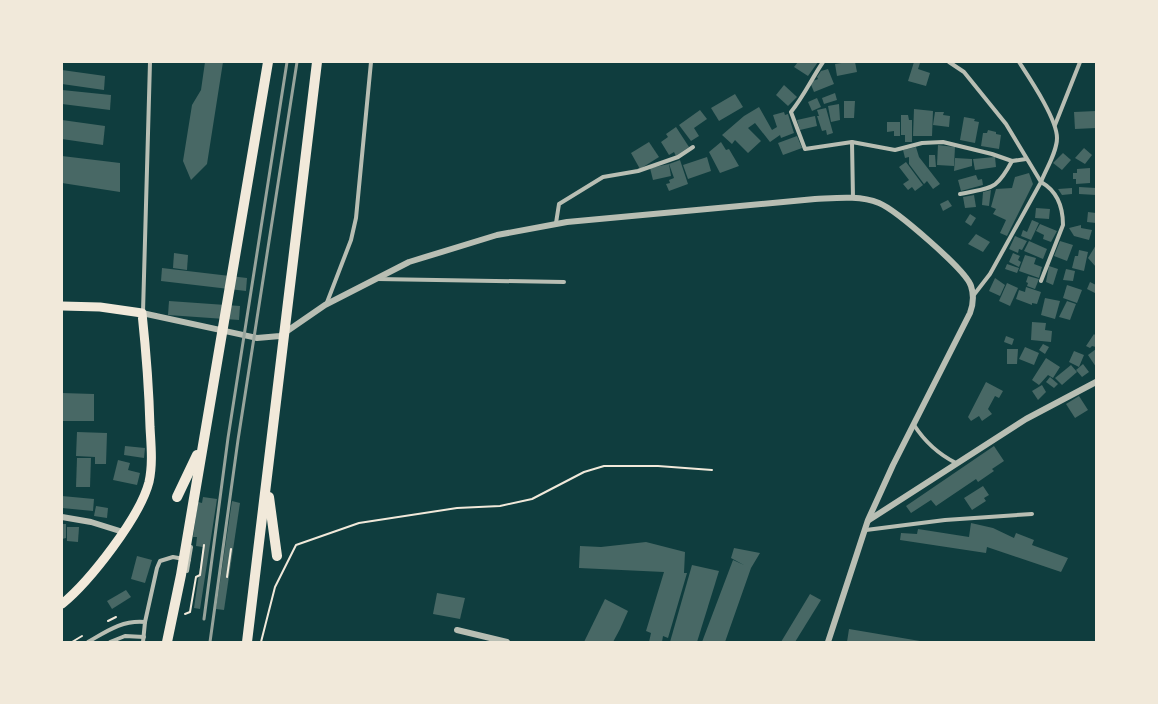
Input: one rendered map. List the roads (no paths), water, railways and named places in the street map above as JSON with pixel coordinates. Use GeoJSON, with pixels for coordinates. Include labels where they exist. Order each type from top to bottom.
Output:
{"type":"FeatureCollection","features":[{"type":"Feature","properties":{"kind":"main road"},"geometry":{"type":"LineString","coordinates":[[167,642],[268,62]]}},
{"type":"Feature","properties":{"kind":"main road"},"geometry":{"type":"LineString","coordinates":[[247,642],[317,62]]}},
{"type":"Feature","properties":{"kind":"main road"},"geometry":{"type":"LineString","coordinates":[[62,306],[142,313],[147,358],[151,465],[146,491],[123,532],[96,568],[62,604]]}},
{"type":"Feature","properties":{"kind":"main road"},"geometry":{"type":"LineString","coordinates":[[177,497],[202,447]]}},
{"type":"Feature","properties":{"kind":"main road"},"geometry":{"type":"LineString","coordinates":[[267,477],[277,556]]}},
{"type":"Feature","properties":{"kind":"street"},"geometry":{"type":"LineString","coordinates":[[142,313],[257,338],[268,338],[280,336],[325,305],[409,262],[497,235],[556,223],[815,200],[853,198],[880,203],[897,214],[961,271],[971,285],[973,297],[970,314],[868,520],[828,642]]}},
{"type":"Feature","properties":{"kind":"street"},"geometry":{"type":"LineString","coordinates":[[868,520],[1026,419],[1096,382]]}},
{"type":"Feature","properties":{"kind":"street"},"geometry":{"type":"LineString","coordinates":[[62,517],[91,522],[123,532]]}},
{"type":"Feature","properties":{"kind":"street"},"geometry":{"type":"LineString","coordinates":[[457,630],[507,642]]}},
{"type":"Feature","properties":{"kind":"lane"},"geometry":{"type":"LineString","coordinates":[[142,313],[150,62]]}},
{"type":"Feature","properties":{"kind":"lane"},"geometry":{"type":"LineString","coordinates":[[325,305],[351,240],[356,218],[371,62]]}},
{"type":"Feature","properties":{"kind":"lane"},"geometry":{"type":"LineString","coordinates":[[823,62],[791,112],[805,149],[852,142],[888,150],[922,143],[943,142],[1012,161],[1026,159]]}},
{"type":"Feature","properties":{"kind":"lane"},"geometry":{"type":"LineString","coordinates":[[949,62],[964,72],[1006,124],[1041,182],[1054,192],[1063,225],[1041,281]]}},
{"type":"Feature","properties":{"kind":"lane"},"geometry":{"type":"LineString","coordinates":[[973,297],[990,274],[1041,182],[1057,138],[1055,126],[1019,62]]}},
{"type":"Feature","properties":{"kind":"lane"},"geometry":{"type":"LineString","coordinates":[[1055,126],[1080,62]]}},
{"type":"Feature","properties":{"kind":"lane"},"geometry":{"type":"LineString","coordinates":[[852,142],[853,198]]}},
{"type":"Feature","properties":{"kind":"lane"},"geometry":{"type":"LineString","coordinates":[[556,223],[559,204],[603,177],[638,171],[678,157],[693,147]]}},
{"type":"Feature","properties":{"kind":"lane"},"geometry":{"type":"LineString","coordinates":[[960,194],[996,185],[1003,179],[1012,161]]}},
{"type":"Feature","properties":{"kind":"lane"},"geometry":{"type":"LineString","coordinates":[[374,279],[564,282]]}},
{"type":"Feature","properties":{"kind":"lane"},"geometry":{"type":"LineString","coordinates":[[914,425],[929,445],[941,456],[956,463]]}},
{"type":"Feature","properties":{"kind":"lane"},"geometry":{"type":"LineString","coordinates":[[865,530],[945,520],[1032,514]]}},
{"type":"Feature","properties":{"kind":"lane"},"geometry":{"type":"LineString","coordinates":[[187,571],[191,547]]}},
{"type":"Feature","properties":{"kind":"lane"},"geometry":{"type":"LineString","coordinates":[[143,642],[145,622],[160,561],[173,557],[189,560]]}},
{"type":"Feature","properties":{"kind":"lane"},"geometry":{"type":"LineString","coordinates":[[88,642],[117,625],[134,621],[145,622]]}},
{"type":"Feature","properties":{"kind":"lane"},"geometry":{"type":"LineString","coordinates":[[110,642],[125,636],[144,637]]}},
{"type":"Feature","properties":{"kind":"railway"},"geometry":{"type":"LineString","coordinates":[[204,619],[228,438],[287,62]]}},
{"type":"Feature","properties":{"kind":"railway"},"geometry":{"type":"LineString","coordinates":[[210,642],[238,440],[297,62]]}}]}
